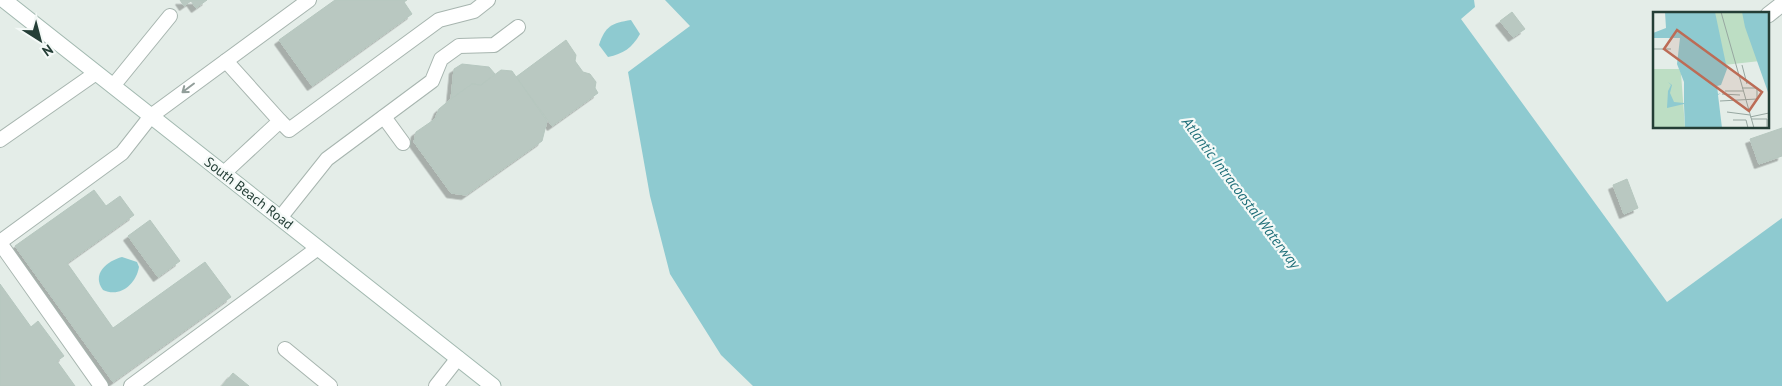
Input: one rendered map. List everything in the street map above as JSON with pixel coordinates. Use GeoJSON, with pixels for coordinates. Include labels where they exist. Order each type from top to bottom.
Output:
{"type":"FeatureCollection","features":[{"type":"Feature","properties":{"kind":"street","name":"South Beach Road"},"geometry":{"type":"LineString","coordinates":[[3,3],[96,72],[493,386]]}},
{"type":"Feature","properties":{"kind":"street"},"geometry":{"type":"LineString","coordinates":[[1770,13],[1782,4]]}},
{"type":"Feature","properties":{"kind":"lane"},"geometry":{"type":"LineString","coordinates":[[101,386],[0,242],[122,153],[151,116],[310,0]]}},
{"type":"Feature","properties":{"kind":"lane"},"geometry":{"type":"LineString","coordinates":[[226,61],[289,130],[439,20],[474,11],[488,0]]}},
{"type":"Feature","properties":{"kind":"lane"},"geometry":{"type":"LineString","coordinates":[[113,86],[170,16]]}},
{"type":"Feature","properties":{"kind":"lane"},"geometry":{"type":"LineString","coordinates":[[280,218],[327,158],[432,82],[441,59],[459,46],[494,45],[518,27]]}},
{"type":"Feature","properties":{"kind":"lane"},"geometry":{"type":"LineString","coordinates":[[0,140],[96,72]]}},
{"type":"Feature","properties":{"kind":"lane"},"geometry":{"type":"LineString","coordinates":[[384,117],[403,143]]}},
{"type":"Feature","properties":{"kind":"lane"},"geometry":{"type":"LineString","coordinates":[[224,173],[280,121]]}},
{"type":"Feature","properties":{"kind":"lane"},"geometry":{"type":"LineString","coordinates":[[131,386],[318,248]]}},
{"type":"Feature","properties":{"kind":"lane"},"geometry":{"type":"LineString","coordinates":[[285,349],[330,386]]}},
{"type":"Feature","properties":{"kind":"lane"},"geometry":{"type":"LineString","coordinates":[[436,386],[458,358]]}},
{"type":"Feature","properties":{"kind":"water","name":"Atlantic Intracoastal Waterway"},"geometry":{"type":"Polygon","coordinates":[[[665,0],[1474,0],[1475,7],[1461,19],[1667,302],[1782,218],[1782,386],[753,386],[721,355],[670,274],[650,196],[628,72],[690,26],[665,0]]]}},
{"type":"Feature","properties":{"kind":"water"},"geometry":{"type":"Polygon","coordinates":[[[631,20],[640,34],[627,50],[608,57],[599,45],[604,34],[610,26],[631,20]]]}},
{"type":"Feature","properties":{"kind":"water"},"geometry":{"type":"Polygon","coordinates":[[[122,257],[137,262],[139,267],[134,279],[131,284],[121,291],[109,292],[103,290],[99,279],[102,269],[122,257]]]}},
{"type":"Feature","properties":{"kind":"building"},"geometry":{"type":"Polygon","coordinates":[[[180,0],[207,0],[196,8],[191,1],[184,6],[180,0]]]}},
{"type":"Feature","properties":{"kind":"building"},"geometry":{"type":"Polygon","coordinates":[[[335,0],[407,0],[404,2],[412,14],[312,86],[279,40],[335,0]]]}},
{"type":"Feature","properties":{"kind":"building"},"geometry":{"type":"Polygon","coordinates":[[[1512,12],[1525,29],[1513,37],[1500,21],[1512,12]]]}},
{"type":"Feature","properties":{"kind":"building"},"geometry":{"type":"Polygon","coordinates":[[[566,40],[576,55],[575,61],[583,72],[590,74],[596,82],[595,88],[598,93],[552,126],[516,77],[566,40]]]}},
{"type":"Feature","properties":{"kind":"building"},"geometry":{"type":"Polygon","coordinates":[[[462,64],[489,67],[495,74],[481,85],[472,84],[451,99],[454,69],[462,64]]]}},
{"type":"Feature","properties":{"kind":"building"},"geometry":{"type":"Polygon","coordinates":[[[501,70],[512,71],[547,121],[542,141],[466,195],[451,193],[414,142],[416,132],[435,119],[439,109],[451,99],[472,84],[481,85],[501,70]]]}},
{"type":"Feature","properties":{"kind":"building"},"geometry":{"type":"Polygon","coordinates":[[[1782,128],[1782,156],[1759,164],[1750,139],[1782,128]]]}},
{"type":"Feature","properties":{"kind":"building"},"geometry":{"type":"Polygon","coordinates":[[[1627,179],[1638,208],[1624,214],[1613,185],[1627,179]]]}},
{"type":"Feature","properties":{"kind":"building"},"geometry":{"type":"Polygon","coordinates":[[[94,190],[106,206],[120,196],[134,215],[67,263],[113,328],[205,262],[231,297],[113,382],[15,246],[94,190]]]}},
{"type":"Feature","properties":{"kind":"building"},"geometry":{"type":"Polygon","coordinates":[[[150,220],[180,261],[158,277],[128,236],[150,220]]]}},
{"type":"Feature","properties":{"kind":"building"},"geometry":{"type":"Polygon","coordinates":[[[0,284],[31,327],[38,321],[64,356],[57,361],[75,386],[0,386],[0,284]]]}},
{"type":"Feature","properties":{"kind":"building"},"geometry":{"type":"Polygon","coordinates":[[[233,373],[249,386],[222,386],[233,373]]]}}]}
